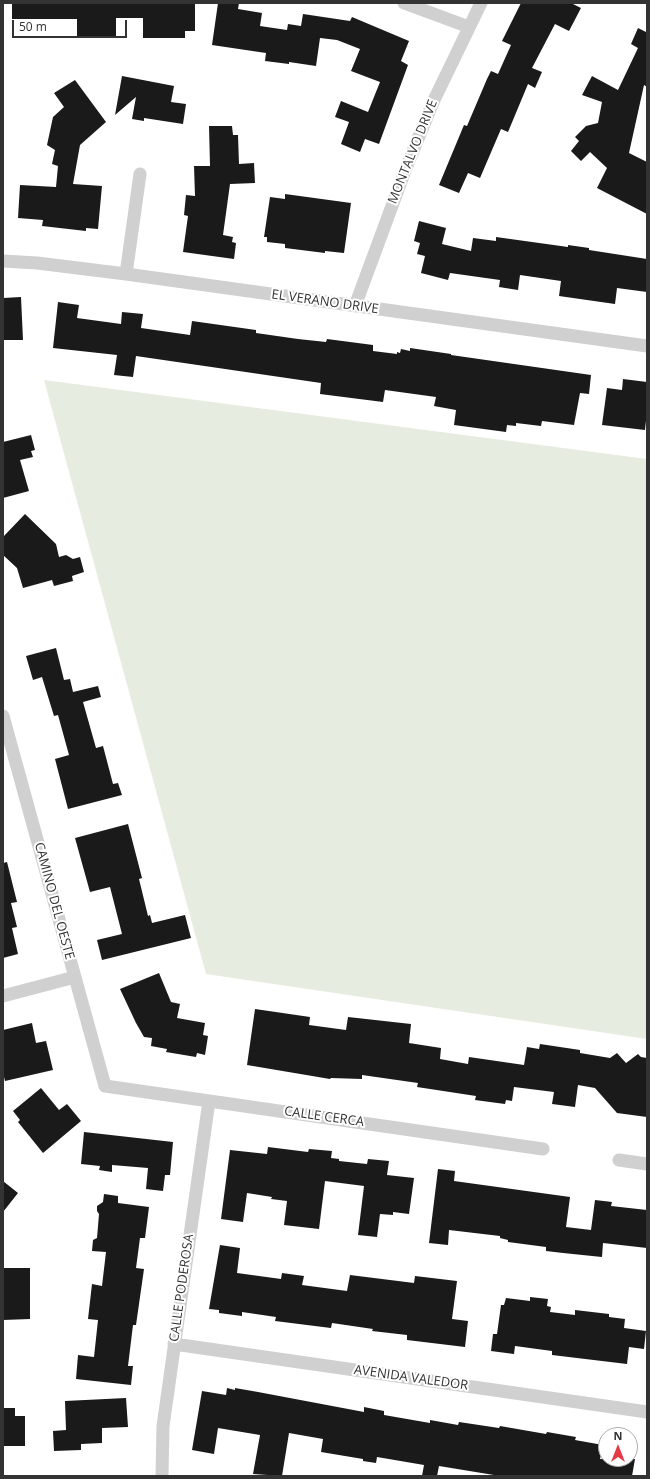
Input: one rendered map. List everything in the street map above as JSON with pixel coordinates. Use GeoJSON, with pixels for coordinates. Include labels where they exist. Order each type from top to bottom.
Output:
{"type":"FeatureCollection","features":[{"type":"Feature","properties":{"kind":"street"},"geometry":{"type":"LineString","coordinates":[[404,3],[469,27]]}},
{"type":"Feature","properties":{"kind":"street","name":"MONTALVO DRIVE"},"geometry":{"type":"LineString","coordinates":[[355,306],[406,168],[434,100],[481,3]]}},
{"type":"Feature","properties":{"kind":"street"},"geometry":{"type":"LineString","coordinates":[[126,274],[140,174]]}},
{"type":"Feature","properties":{"kind":"street","name":"EL VERANO DRIVE"},"geometry":{"type":"LineString","coordinates":[[3,261],[37,263],[126,274],[647,346]]}},
{"type":"Feature","properties":{"kind":"street","name":"CAMINO DEL OESTE"},"geometry":{"type":"LineString","coordinates":[[3,716],[105,1086]]}},
{"type":"Feature","properties":{"kind":"street"},"geometry":{"type":"LineString","coordinates":[[3,996],[75,977]]}},
{"type":"Feature","properties":{"kind":"street","name":"CALLE CERCA"},"geometry":{"type":"LineString","coordinates":[[105,1086],[543,1149]]}},
{"type":"Feature","properties":{"kind":"street","name":"CALLE PODEROSA"},"geometry":{"type":"LineString","coordinates":[[162,1476],[163,1426],[209,1101]]}},
{"type":"Feature","properties":{"kind":"street"},"geometry":{"type":"LineString","coordinates":[[620,1160],[647,1164]]}},
{"type":"Feature","properties":{"kind":"street","name":"AVENIDA VALEDOR"},"geometry":{"type":"LineString","coordinates":[[174,1344],[647,1412]]}},
{"type":"Feature","properties":{"kind":"shaded area"},"geometry":{"type":"Polygon","coordinates":[[[44,380],[647,459],[647,1039],[206,974],[44,380]]]}},
{"type":"Feature","properties":{"kind":"building"},"geometry":{"type":"Polygon","coordinates":[[[12,3],[195,3],[195,31],[185,31],[185,38],[143,38],[143,18],[116,18],[116,37],[77,37],[77,19],[12,19],[12,3]]]}},
{"type":"Feature","properties":{"kind":"building"},"geometry":{"type":"Polygon","coordinates":[[[218,3],[239,3],[238,9],[262,13],[260,26],[287,30],[288,24],[301,26],[303,14],[350,21],[352,17],[409,41],[401,61],[408,65],[379,144],[365,139],[360,152],[341,144],[349,122],[335,117],[341,101],[368,112],[380,82],[351,71],[360,49],[337,40],[320,38],[316,66],[289,62],[289,64],[265,61],[266,53],[212,45],[218,3]]]}},
{"type":"Feature","properties":{"kind":"building"},"geometry":{"type":"Polygon","coordinates":[[[521,3],[571,3],[581,8],[569,31],[555,24],[532,68],[542,72],[535,88],[528,84],[508,132],[501,129],[480,178],[468,173],[459,193],[439,185],[464,125],[467,126],[491,71],[498,74],[511,45],[502,41],[521,3]]]}},
{"type":"Feature","properties":{"kind":"building"},"geometry":{"type":"Polygon","coordinates":[[[638,28],[646,32],[647,29],[647,87],[644,85],[629,153],[647,162],[647,214],[597,188],[607,168],[590,152],[581,161],[571,151],[579,141],[575,137],[586,126],[598,123],[602,102],[582,95],[592,76],[618,90],[638,48],[631,44],[638,28]]]}},
{"type":"Feature","properties":{"kind":"building"},"geometry":{"type":"Polygon","coordinates":[[[122,76],[174,86],[171,102],[186,104],[183,124],[144,118],[144,121],[132,119],[136,97],[115,115],[122,76]]]}},
{"type":"Feature","properties":{"kind":"building"},"geometry":{"type":"Polygon","coordinates":[[[75,80],[106,122],[80,145],[73,184],[102,186],[98,229],[86,228],[86,231],[42,226],[43,220],[18,218],[20,185],[56,187],[58,166],[52,164],[55,150],[47,145],[53,117],[64,107],[54,93],[75,80]]]}},
{"type":"Feature","properties":{"kind":"building"},"geometry":{"type":"Polygon","coordinates":[[[209,126],[232,126],[233,135],[238,135],[239,164],[254,163],[255,183],[230,184],[223,235],[233,237],[232,242],[236,243],[234,259],[183,252],[188,216],[184,215],[186,195],[195,196],[194,166],[210,166],[209,126]]]}},
{"type":"Feature","properties":{"kind":"building"},"geometry":{"type":"Polygon","coordinates":[[[285,194],[351,203],[344,253],[325,251],[325,253],[285,248],[285,244],[267,242],[267,237],[264,237],[270,197],[285,199],[285,194]]]}},
{"type":"Feature","properties":{"kind":"building"},"geometry":{"type":"Polygon","coordinates":[[[419,221],[446,228],[442,244],[471,251],[473,238],[496,241],[496,237],[568,247],[568,245],[589,248],[589,250],[647,259],[647,292],[617,288],[615,304],[559,296],[561,281],[520,275],[518,290],[499,287],[500,280],[450,273],[448,280],[421,273],[425,256],[417,254],[420,243],[414,241],[419,221]]]}},
{"type":"Feature","properties":{"kind":"building"},"geometry":{"type":"Polygon","coordinates":[[[21,297],[23,340],[3,340],[3,298],[21,297]]]}},
{"type":"Feature","properties":{"kind":"building"},"geometry":{"type":"Polygon","coordinates":[[[58,302],[79,305],[77,318],[121,324],[122,312],[143,314],[141,328],[190,335],[192,321],[256,330],[256,333],[298,339],[326,342],[327,339],[373,345],[373,351],[397,354],[397,352],[400,353],[401,349],[410,351],[410,348],[591,375],[589,394],[580,393],[574,425],[542,421],[541,426],[516,423],[516,426],[507,425],[506,432],[454,425],[456,410],[434,406],[436,397],[385,390],[383,402],[320,394],[321,383],[136,356],[133,377],[114,375],[117,355],[53,348],[58,302]]]}},
{"type":"Feature","properties":{"kind":"building"},"geometry":{"type":"Polygon","coordinates":[[[623,379],[647,382],[647,411],[645,430],[602,425],[607,388],[622,390],[623,379]]]}},
{"type":"Feature","properties":{"kind":"building"},"geometry":{"type":"Polygon","coordinates":[[[31,435],[35,450],[31,451],[33,457],[20,460],[29,491],[3,498],[3,442],[31,435]]]}},
{"type":"Feature","properties":{"kind":"building"},"geometry":{"type":"Polygon","coordinates":[[[25,514],[56,544],[59,557],[66,555],[73,559],[80,557],[84,572],[72,576],[73,581],[54,586],[52,580],[23,588],[17,568],[3,555],[3,537],[25,514]]]}},
{"type":"Feature","properties":{"kind":"building"},"geometry":{"type":"Polygon","coordinates":[[[56,648],[64,680],[70,679],[73,692],[98,686],[101,697],[83,702],[96,748],[103,746],[113,784],[118,783],[122,795],[68,809],[55,759],[69,755],[58,715],[54,716],[42,677],[33,680],[26,656],[56,648]]]}},
{"type":"Feature","properties":{"kind":"building"},"geometry":{"type":"Polygon","coordinates":[[[128,824],[142,878],[139,879],[148,916],[150,915],[152,923],[185,915],[191,938],[102,960],[97,940],[122,934],[110,887],[90,892],[75,838],[128,824]]]}},
{"type":"Feature","properties":{"kind":"building"},"geometry":{"type":"Polygon","coordinates":[[[7,862],[17,902],[11,903],[17,927],[12,928],[18,954],[3,958],[3,863],[7,862]]]}},
{"type":"Feature","properties":{"kind":"building"},"geometry":{"type":"Polygon","coordinates":[[[159,973],[171,1002],[180,1004],[177,1018],[205,1023],[203,1035],[208,1036],[205,1055],[197,1053],[196,1057],[166,1052],[167,1049],[151,1046],[152,1038],[144,1037],[136,1023],[120,989],[159,973]]]}},
{"type":"Feature","properties":{"kind":"building"},"geometry":{"type":"Polygon","coordinates":[[[255,1009],[310,1017],[309,1025],[346,1030],[348,1017],[411,1024],[409,1043],[441,1048],[440,1059],[468,1064],[469,1057],[524,1065],[527,1047],[539,1049],[540,1044],[580,1050],[580,1053],[610,1058],[617,1053],[626,1063],[638,1054],[641,1057],[647,1058],[647,1117],[617,1113],[595,1088],[578,1085],[575,1107],[552,1104],[554,1092],[514,1087],[512,1101],[506,1100],[505,1104],[475,1100],[476,1096],[417,1087],[418,1083],[362,1075],[362,1079],[330,1079],[247,1065],[255,1009]]]}},
{"type":"Feature","properties":{"kind":"building"},"geometry":{"type":"Polygon","coordinates":[[[32,1023],[36,1043],[46,1041],[53,1070],[5,1081],[3,1073],[3,1030],[32,1023]]]}},
{"type":"Feature","properties":{"kind":"building"},"geometry":{"type":"Polygon","coordinates":[[[41,1088],[59,1110],[67,1104],[81,1121],[43,1153],[18,1122],[20,1120],[13,1111],[41,1088]]]}},
{"type":"Feature","properties":{"kind":"building"},"geometry":{"type":"Polygon","coordinates":[[[84,1132],[173,1142],[170,1175],[165,1175],[163,1191],[146,1189],[148,1168],[112,1165],[112,1172],[99,1170],[100,1166],[81,1164],[84,1132]]]}},
{"type":"Feature","properties":{"kind":"building"},"geometry":{"type":"Polygon","coordinates":[[[268,1147],[308,1152],[309,1149],[332,1151],[331,1158],[339,1159],[339,1161],[367,1164],[368,1159],[389,1161],[387,1175],[414,1178],[409,1214],[393,1212],[393,1215],[380,1214],[377,1237],[358,1235],[364,1186],[325,1181],[319,1229],[284,1225],[287,1201],[247,1193],[243,1222],[221,1219],[230,1150],[267,1154],[268,1147]]]}},
{"type":"Feature","properties":{"kind":"building"},"geometry":{"type":"Polygon","coordinates":[[[438,1169],[455,1171],[454,1181],[570,1197],[566,1227],[591,1230],[595,1200],[612,1202],[611,1206],[647,1210],[647,1248],[603,1243],[602,1257],[546,1251],[546,1247],[508,1242],[508,1240],[500,1238],[500,1236],[449,1230],[448,1245],[429,1243],[438,1169]]]}},
{"type":"Feature","properties":{"kind":"building"},"geometry":{"type":"Polygon","coordinates":[[[3,1181],[18,1193],[3,1212],[3,1181]]]}},
{"type":"Feature","properties":{"kind":"building"},"geometry":{"type":"Polygon","coordinates":[[[104,1194],[118,1196],[118,1203],[149,1207],[145,1238],[140,1238],[136,1268],[144,1269],[136,1325],[133,1325],[128,1366],[133,1366],[131,1385],[76,1379],[78,1355],[94,1357],[98,1320],[88,1319],[92,1284],[102,1286],[106,1252],[92,1251],[93,1240],[97,1238],[99,1214],[97,1211],[97,1206],[103,1202],[104,1194]]]}},
{"type":"Feature","properties":{"kind":"building"},"geometry":{"type":"Polygon","coordinates":[[[220,1245],[240,1248],[237,1273],[281,1279],[282,1273],[304,1276],[302,1285],[347,1291],[350,1275],[414,1283],[415,1276],[457,1281],[452,1319],[468,1321],[465,1347],[407,1340],[407,1335],[372,1331],[373,1329],[332,1323],[331,1328],[275,1321],[276,1317],[242,1312],[242,1316],[219,1313],[219,1310],[209,1309],[220,1245]]]}},
{"type":"Feature","properties":{"kind":"building"},"geometry":{"type":"Polygon","coordinates":[[[3,1268],[30,1268],[30,1319],[3,1320],[3,1268]]]}},
{"type":"Feature","properties":{"kind":"building"},"geometry":{"type":"Polygon","coordinates":[[[530,1297],[548,1299],[547,1306],[551,1307],[550,1312],[575,1315],[575,1310],[609,1314],[609,1317],[625,1319],[624,1328],[646,1331],[644,1349],[629,1347],[627,1364],[552,1355],[552,1351],[515,1346],[514,1354],[491,1351],[493,1334],[497,1334],[501,1305],[504,1305],[506,1298],[530,1301],[530,1297]]]}},
{"type":"Feature","properties":{"kind":"building"},"geometry":{"type":"Polygon","coordinates":[[[227,1388],[235,1390],[235,1388],[364,1412],[364,1407],[384,1411],[384,1415],[430,1423],[430,1420],[458,1425],[459,1422],[499,1428],[500,1426],[546,1434],[547,1432],[576,1437],[575,1440],[598,1444],[598,1467],[634,1467],[632,1476],[500,1476],[439,1466],[437,1476],[422,1476],[424,1465],[377,1457],[376,1463],[363,1461],[363,1459],[321,1452],[323,1439],[289,1433],[282,1476],[253,1474],[260,1435],[218,1428],[214,1454],[192,1450],[202,1391],[226,1395],[227,1388]]]}},
{"type":"Feature","properties":{"kind":"building"},"geometry":{"type":"Polygon","coordinates":[[[126,1398],[128,1427],[102,1428],[102,1443],[81,1444],[81,1450],[54,1451],[53,1431],[66,1430],[65,1401],[126,1398]]]}},
{"type":"Feature","properties":{"kind":"building"},"geometry":{"type":"Polygon","coordinates":[[[3,1408],[15,1408],[15,1416],[25,1416],[25,1446],[3,1446],[3,1408]]]}}]}
